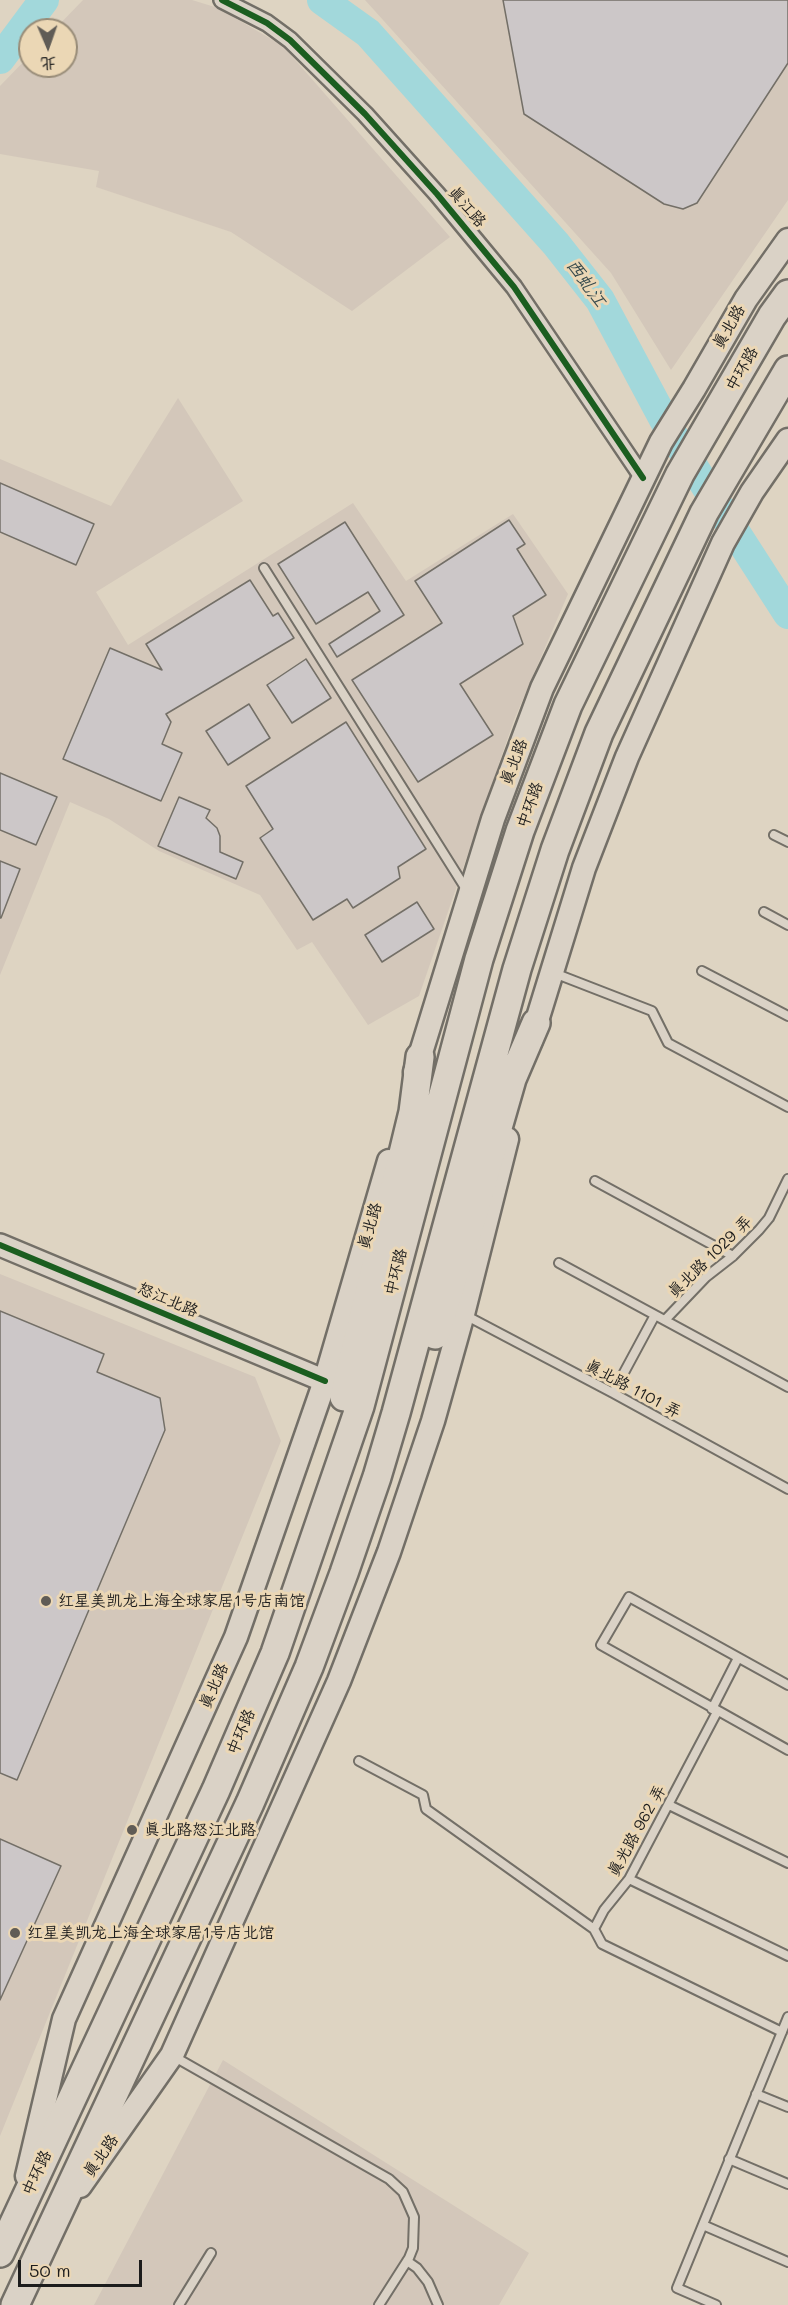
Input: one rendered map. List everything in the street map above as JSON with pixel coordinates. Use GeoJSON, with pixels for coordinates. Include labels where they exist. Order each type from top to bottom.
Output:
{"type":"FeatureCollection","features":[{"type":"Feature","properties":{"kind":"highway","name":"中环路"},"geometry":{"type":"LineString","coordinates":[[0,2253],[216,1790],[275,1653],[363,1395],[480,959],[520,831],[568,705],[680,474],[772,316],[788,294]]}},
{"type":"Feature","properties":{"kind":"highway"},"geometry":{"type":"LineString","coordinates":[[376,1477],[517,969],[555,850],[599,733],[704,513],[733,460],[788,370]]}},
{"type":"Feature","properties":{"kind":"highway"},"geometry":{"type":"LineString","coordinates":[[15,2305],[250,1803],[309,1667],[376,1477],[431,1345],[472,1218],[512,1078],[536,1023]]}},
{"type":"Feature","properties":{"kind":"highway"},"geometry":{"type":"LineString","coordinates":[[275,1653],[298,1551],[360,1338],[378,1250],[412,1112],[420,1057]]}},
{"type":"Feature","properties":{"kind":"main road","name":"真北路"},"geometry":{"type":"LineString","coordinates":[[0,2235],[29,2171],[64,2019],[236,1637],[325,1381],[493,819],[542,688],[661,442],[746,299],[788,240]]}},
{"type":"Feature","properties":{"kind":"main road","name":"真北路"},"geometry":{"type":"LineString","coordinates":[[27,2305],[79,2187],[172,2055],[339,1681],[389,1552],[433,1421],[463,1314],[536,1023],[584,868],[627,757],[723,543],[753,492],[788,440]]}},
{"type":"Feature","properties":{"kind":"street","name":"真江路"},"geometry":{"type":"LineString","coordinates":[[222,0],[260,18],[290,40],[365,114],[437,194],[514,287],[644,478]]}},
{"type":"Feature","properties":{"kind":"street","name":"怒江北路"},"geometry":{"type":"LineString","coordinates":[[0,1245],[325,1381]]}},
{"type":"Feature","properties":{"kind":"lane"},"geometry":{"type":"LineString","coordinates":[[264,568],[469,894]]}},
{"type":"Feature","properties":{"kind":"lane"},"geometry":{"type":"LineString","coordinates":[[774,835],[788,842]]}},
{"type":"Feature","properties":{"kind":"lane"},"geometry":{"type":"LineString","coordinates":[[764,912],[788,926]]}},
{"type":"Feature","properties":{"kind":"lane"},"geometry":{"type":"LineString","coordinates":[[702,971],[788,1016]]}},
{"type":"Feature","properties":{"kind":"lane"},"geometry":{"type":"LineString","coordinates":[[552,972],[652,1011],[668,1043],[788,1107]]}},
{"type":"Feature","properties":{"kind":"lane","name":"真北路 1029 弄"},"geometry":{"type":"LineString","coordinates":[[665,1320],[706,1277],[733,1256],[769,1218],[788,1179]]}},
{"type":"Feature","properties":{"kind":"lane"},"geometry":{"type":"LineString","coordinates":[[595,1181],[733,1256]]}},
{"type":"Feature","properties":{"kind":"lane","name":"真北路 1029 弄"},"geometry":{"type":"LineString","coordinates":[[559,1263],[788,1387]]}},
{"type":"Feature","properties":{"kind":"lane","name":"真北路 1101 弄"},"geometry":{"type":"LineString","coordinates":[[463,1314],[788,1489]]}},
{"type":"Feature","properties":{"kind":"lane"},"geometry":{"type":"LineString","coordinates":[[613,1393],[655,1315]]}},
{"type":"Feature","properties":{"kind":"lane"},"geometry":{"type":"LineString","coordinates":[[788,1685],[629,1597],[601,1645],[788,1750]]}},
{"type":"Feature","properties":{"kind":"lane","name":"真光路 962 弄"},"geometry":{"type":"LineString","coordinates":[[594,1929],[604,1910],[629,1880],[669,1805],[738,1658]]}},
{"type":"Feature","properties":{"kind":"lane"},"geometry":{"type":"LineString","coordinates":[[359,1761],[423,1795],[426,1809],[594,1929],[602,1944],[784,2030]]}},
{"type":"Feature","properties":{"kind":"lane"},"geometry":{"type":"LineString","coordinates":[[669,1805],[788,1863]]}},
{"type":"Feature","properties":{"kind":"lane"},"geometry":{"type":"LineString","coordinates":[[629,1880],[788,1956]]}},
{"type":"Feature","properties":{"kind":"lane"},"geometry":{"type":"LineString","coordinates":[[716,2305],[677,2288],[788,2017]]}},
{"type":"Feature","properties":{"kind":"lane"},"geometry":{"type":"LineString","coordinates":[[172,2055],[397,2184],[408,2199],[415,2225],[413,2248],[379,2305]]}},
{"type":"Feature","properties":{"kind":"lane"},"geometry":{"type":"LineString","coordinates":[[756,2094],[788,2107]]}},
{"type":"Feature","properties":{"kind":"lane"},"geometry":{"type":"LineString","coordinates":[[729,2159],[788,2184]]}},
{"type":"Feature","properties":{"kind":"lane"},"geometry":{"type":"LineString","coordinates":[[703,2225],[788,2262]]}},
{"type":"Feature","properties":{"kind":"lane"},"geometry":{"type":"LineString","coordinates":[[179,2305],[211,2253]]}},
{"type":"Feature","properties":{"kind":"lane"},"geometry":{"type":"LineString","coordinates":[[407,2261],[417,2268],[428,2282],[438,2305]]}},
{"type":"Feature","properties":{"kind":"shaded area"},"geometry":{"type":"Polygon","coordinates":[[[83,0],[192,0],[218,8],[283,46],[450,237],[352,311],[231,232],[96,187],[99,171],[0,154],[0,86],[18,67],[18,78],[78,78],[78,18],[66,18],[83,0]]]}},
{"type":"Feature","properties":{"kind":"shaded area"},"geometry":{"type":"Polygon","coordinates":[[[365,0],[788,0],[788,200],[671,370],[611,273],[365,0]]]}},
{"type":"Feature","properties":{"kind":"shaded area"},"geometry":{"type":"Polygon","coordinates":[[[178,398],[243,501],[96,592],[128,645],[353,503],[406,581],[513,514],[568,594],[514,720],[419,996],[368,1025],[312,942],[297,950],[260,895],[159,851],[109,819],[70,802],[0,975],[0,459],[111,506],[178,398]]]}},
{"type":"Feature","properties":{"kind":"shaded area"},"geometry":{"type":"Polygon","coordinates":[[[0,1274],[255,1377],[281,1441],[0,2136],[0,1274]]]}},
{"type":"Feature","properties":{"kind":"shaded area"},"geometry":{"type":"Polygon","coordinates":[[[223,2060],[529,2253],[499,2305],[94,2305],[223,2060]]]}},
{"type":"Feature","properties":{"kind":"building"},"geometry":{"type":"Polygon","coordinates":[[[503,0],[788,0],[788,63],[697,203],[683,209],[664,204],[524,114],[503,0]]]}},
{"type":"Feature","properties":{"kind":"building"},"geometry":{"type":"Polygon","coordinates":[[[0,483],[94,524],[76,565],[0,532],[0,483]]]}},
{"type":"Feature","properties":{"kind":"building"},"geometry":{"type":"Polygon","coordinates":[[[509,520],[525,544],[517,549],[546,595],[513,616],[523,644],[460,684],[493,735],[418,782],[352,680],[442,623],[415,581],[509,520]]]}},
{"type":"Feature","properties":{"kind":"building"},"geometry":{"type":"Polygon","coordinates":[[[345,522],[404,615],[337,657],[329,644],[380,611],[368,592],[316,624],[278,564],[345,522]]]}},
{"type":"Feature","properties":{"kind":"building"},"geometry":{"type":"Polygon","coordinates":[[[250,580],[273,616],[278,613],[294,638],[166,714],[171,722],[162,744],[182,753],[161,801],[63,759],[110,648],[162,670],[146,644],[250,580]]]}},
{"type":"Feature","properties":{"kind":"building"},"geometry":{"type":"Polygon","coordinates":[[[306,659],[331,698],[292,723],[267,685],[306,659]]]}},
{"type":"Feature","properties":{"kind":"building"},"geometry":{"type":"Polygon","coordinates":[[[249,704],[270,738],[228,765],[206,731],[249,704]]]}},
{"type":"Feature","properties":{"kind":"building"},"geometry":{"type":"Polygon","coordinates":[[[346,722],[426,849],[398,867],[400,878],[353,908],[347,899],[313,920],[260,838],[273,829],[246,786],[346,722]]]}},
{"type":"Feature","properties":{"kind":"building"},"geometry":{"type":"Polygon","coordinates":[[[0,773],[57,797],[36,845],[0,830],[0,773]]]}},
{"type":"Feature","properties":{"kind":"building"},"geometry":{"type":"Polygon","coordinates":[[[179,797],[210,810],[206,818],[217,828],[220,836],[220,852],[243,862],[236,879],[158,846],[179,797]]]}},
{"type":"Feature","properties":{"kind":"building"},"geometry":{"type":"Polygon","coordinates":[[[0,861],[20,869],[1,918],[0,918],[0,861]]]}},
{"type":"Feature","properties":{"kind":"building"},"geometry":{"type":"Polygon","coordinates":[[[417,902],[434,929],[382,962],[365,935],[417,902]]]}},
{"type":"Feature","properties":{"kind":"building","name":"红星美凯龙上海全球家居1号店南馆"},"geometry":{"type":"Polygon","coordinates":[[[0,1311],[104,1354],[97,1372],[160,1398],[165,1430],[17,1780],[0,1773],[0,1311]]]}},
{"type":"Feature","properties":{"kind":"building","name":"红星美凯龙上海全球家居1号店北馆"},"geometry":{"type":"Polygon","coordinates":[[[0,1839],[61,1866],[0,2000],[0,1839]]]}},
{"type":"Feature","properties":{"kind":"waterway"},"geometry":{"type":"LineString","coordinates":[[0,59],[44,0]]}},
{"type":"Feature","properties":{"kind":"waterway","name":"西虬江"},"geometry":{"type":"LineString","coordinates":[[322,0],[368,33],[556,244],[600,300],[669,429],[788,614]]}},
{"type":"Feature","properties":{"kind":"cycle path"},"geometry":{"type":"LineString","coordinates":[[222,0],[267,23],[290,40],[365,114],[437,194],[514,287],[643,478]]}},
{"type":"Feature","properties":{"kind":"cycle path"},"geometry":{"type":"LineString","coordinates":[[0,1245],[325,1381]]}},
{"type":"Feature","properties":{"kind":"place","name":"红星美凯龙上海全球家居1号店南馆"},"geometry":{"type":"Point","coordinates":[46,1601]}},
{"type":"Feature","properties":{"kind":"place","name":"真北路怒江北路"},"geometry":{"type":"Point","coordinates":[132,1830]}},
{"type":"Feature","properties":{"kind":"place","name":"红星美凯龙上海全球家居1号店北馆"},"geometry":{"type":"Point","coordinates":[15,1933]}}]}
